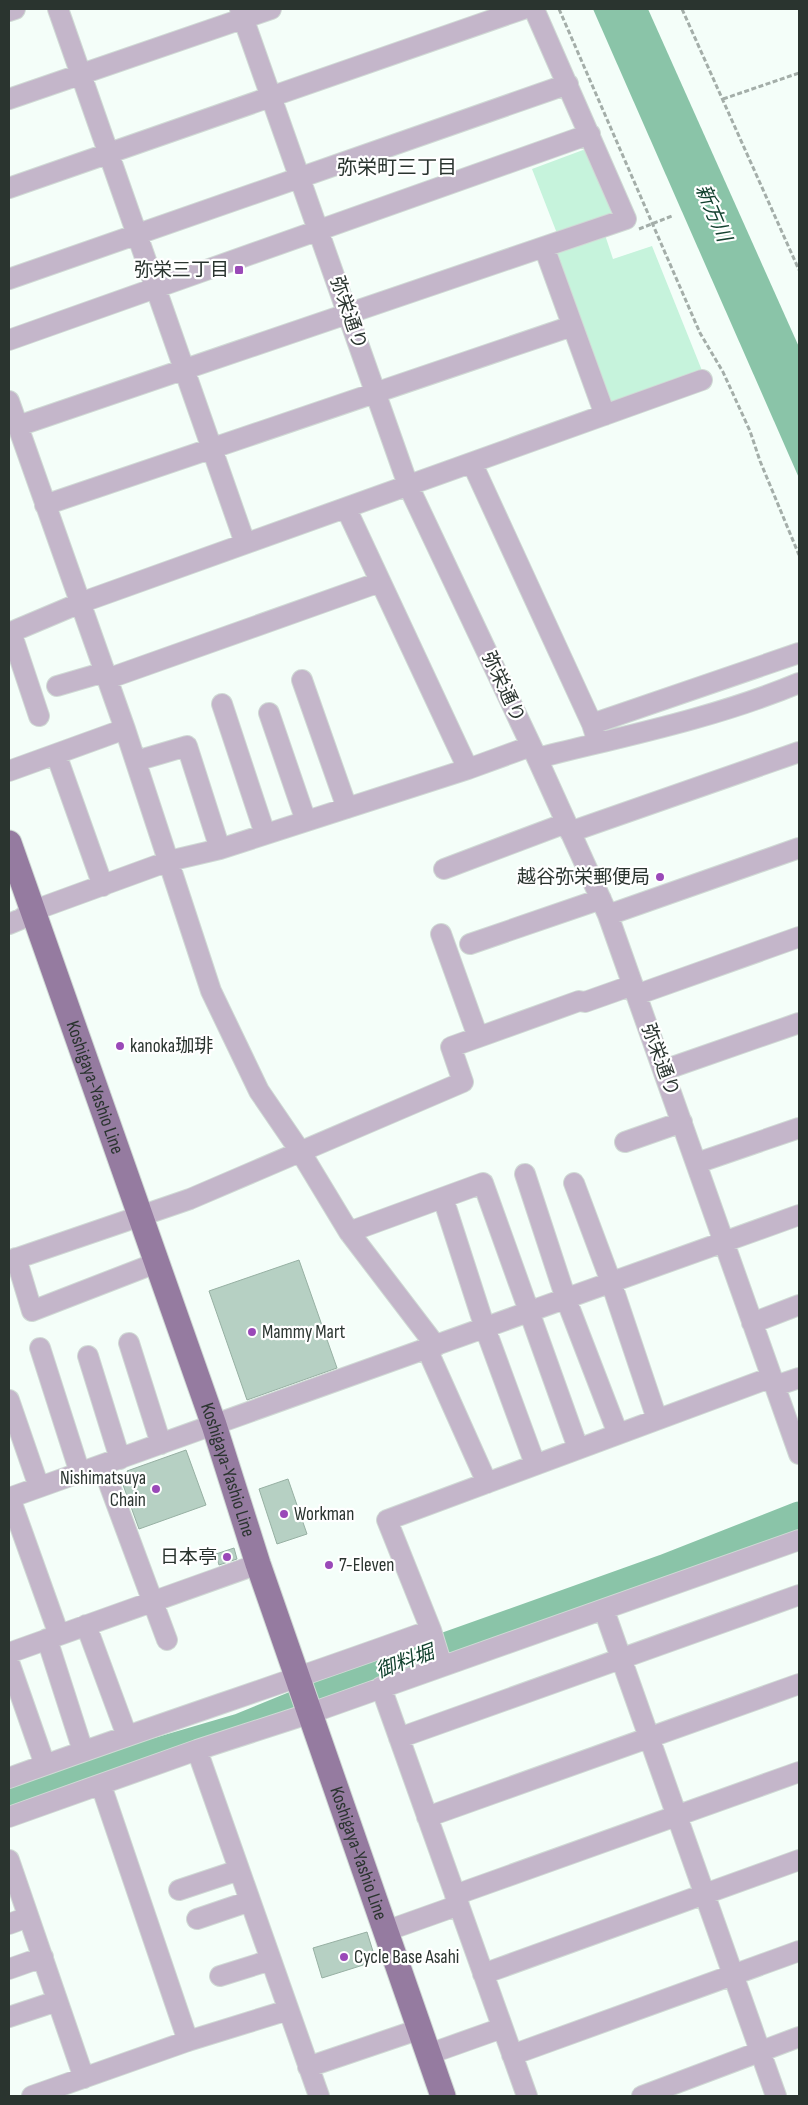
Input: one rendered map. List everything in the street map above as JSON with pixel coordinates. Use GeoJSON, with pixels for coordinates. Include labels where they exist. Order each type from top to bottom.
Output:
{"type":"FeatureCollection","features":[{"type":"Feature","properties":{"kind":"main road","name":"Koshigaya-Yashio Line"},"geometry":{"type":"LineString","coordinates":[[9,843],[214,1426],[258,1564],[300,1680],[443,2096]]}},
{"type":"Feature","properties":{"kind":"street"},"geometry":{"type":"LineString","coordinates":[[9,11],[15,9]]}},
{"type":"Feature","properties":{"kind":"street"},"geometry":{"type":"LineString","coordinates":[[58,9],[245,543]]}},
{"type":"Feature","properties":{"kind":"street"},"geometry":{"type":"LineString","coordinates":[[9,99],[82,74],[242,14],[271,9]]}},
{"type":"Feature","properties":{"kind":"street"},"geometry":{"type":"LineString","coordinates":[[9,188],[523,9]]}},
{"type":"Feature","properties":{"kind":"street"},"geometry":{"type":"LineString","coordinates":[[18,426],[626,219],[534,9]]}},
{"type":"Feature","properties":{"kind":"street","name":"弥栄通り"},"geometry":{"type":"LineString","coordinates":[[242,14],[320,230],[408,485],[534,752],[604,907],[664,1070],[752,1323],[798,1445]]}},
{"type":"Feature","properties":{"kind":"street"},"geometry":{"type":"LineString","coordinates":[[9,279],[568,84]]}},
{"type":"Feature","properties":{"kind":"street"},"geometry":{"type":"LineString","coordinates":[[9,340],[590,134]]}},
{"type":"Feature","properties":{"kind":"street"},"geometry":{"type":"LineString","coordinates":[[544,247],[605,415]]}},
{"type":"Feature","properties":{"kind":"street"},"geometry":{"type":"LineString","coordinates":[[45,505],[572,326]]}},
{"type":"Feature","properties":{"kind":"street"},"geometry":{"type":"LineString","coordinates":[[39,716],[10,632],[80,603],[702,380]]}},
{"type":"Feature","properties":{"kind":"street"},"geometry":{"type":"LineString","coordinates":[[9,402],[136,761],[211,991],[259,1091],[300,1151],[349,1232],[431,1347],[487,1483]]}},
{"type":"Feature","properties":{"kind":"street"},"geometry":{"type":"LineString","coordinates":[[472,463],[592,724],[604,742]]}},
{"type":"Feature","properties":{"kind":"street"},"geometry":{"type":"LineString","coordinates":[[346,508],[468,769]]}},
{"type":"Feature","properties":{"kind":"street"},"geometry":{"type":"LineString","coordinates":[[57,686],[106,676],[380,582]]}},
{"type":"Feature","properties":{"kind":"street"},"geometry":{"type":"LineString","coordinates":[[592,724],[799,653]]}},
{"type":"Feature","properties":{"kind":"street"},"geometry":{"type":"LineString","coordinates":[[302,680],[347,808]]}},
{"type":"Feature","properties":{"kind":"street"},"geometry":{"type":"LineString","coordinates":[[9,924],[21,920],[32,911],[169,861],[220,849],[468,769],[534,752],[604,742],[674,725],[720,712],[799,683]]}},
{"type":"Feature","properties":{"kind":"street"},"geometry":{"type":"LineString","coordinates":[[222,704],[265,834]]}},
{"type":"Feature","properties":{"kind":"street"},"geometry":{"type":"LineString","coordinates":[[270,713],[306,821]]}},
{"type":"Feature","properties":{"kind":"street"},"geometry":{"type":"LineString","coordinates":[[9,771],[125,729]]}},
{"type":"Feature","properties":{"kind":"street"},"geometry":{"type":"LineString","coordinates":[[136,761],[187,746],[220,849]]}},
{"type":"Feature","properties":{"kind":"street"},"geometry":{"type":"LineString","coordinates":[[444,869],[799,752]]}},
{"type":"Feature","properties":{"kind":"street"},"geometry":{"type":"LineString","coordinates":[[56,754],[102,886]]}},
{"type":"Feature","properties":{"kind":"street"},"geometry":{"type":"LineString","coordinates":[[470,944],[604,907],[799,848]]}},
{"type":"Feature","properties":{"kind":"street"},"geometry":{"type":"LineString","coordinates":[[441,934],[478,1037]]}},
{"type":"Feature","properties":{"kind":"street"},"geometry":{"type":"LineString","coordinates":[[156,1263],[32,1312],[13,1260],[190,1199],[463,1082],[450,1047],[579,1001],[585,1002],[634,990],[799,937]]}},
{"type":"Feature","properties":{"kind":"street"},"geometry":{"type":"LineString","coordinates":[[664,1070],[799,1024]]}},
{"type":"Feature","properties":{"kind":"street"},"geometry":{"type":"LineString","coordinates":[[625,1142],[682,1122]]}},
{"type":"Feature","properties":{"kind":"street"},"geometry":{"type":"LineString","coordinates":[[697,1163],[799,1128]]}},
{"type":"Feature","properties":{"kind":"street"},"geometry":{"type":"LineString","coordinates":[[525,1174],[566,1299],[618,1434]]}},
{"type":"Feature","properties":{"kind":"street"},"geometry":{"type":"LineString","coordinates":[[349,1232],[483,1183],[578,1448]]}},
{"type":"Feature","properties":{"kind":"street"},"geometry":{"type":"LineString","coordinates":[[574,1183],[611,1282],[657,1419]]}},
{"type":"Feature","properties":{"kind":"street"},"geometry":{"type":"LineString","coordinates":[[443,1198],[485,1328],[535,1464]]}},
{"type":"Feature","properties":{"kind":"street"},"geometry":{"type":"LineString","coordinates":[[83,1752],[53,1637],[9,1498],[799,1215]]}},
{"type":"Feature","properties":{"kind":"street"},"geometry":{"type":"LineString","coordinates":[[752,1323],[799,1305]]}},
{"type":"Feature","properties":{"kind":"street"},"geometry":{"type":"LineString","coordinates":[[128,1343],[161,1444]]}},
{"type":"Feature","properties":{"kind":"street"},"geometry":{"type":"LineString","coordinates":[[40,1348],[80,1473]]}},
{"type":"Feature","properties":{"kind":"street"},"geometry":{"type":"LineString","coordinates":[[88,1356],[111,1462],[153,1602],[168,1640]]}},
{"type":"Feature","properties":{"kind":"street"},"geometry":{"type":"LineString","coordinates":[[441,1664],[431,1632],[387,1520],[657,1419],[774,1382],[799,1378]]}},
{"type":"Feature","properties":{"kind":"street"},"geometry":{"type":"LineString","coordinates":[[9,1400],[39,1487]]}},
{"type":"Feature","properties":{"kind":"street"},"geometry":{"type":"LineString","coordinates":[[9,1817],[310,1710],[381,1687],[441,1664],[604,1610],[799,1540]]}},
{"type":"Feature","properties":{"kind":"street"},"geometry":{"type":"LineString","coordinates":[[9,1653],[258,1564]]}},
{"type":"Feature","properties":{"kind":"street"},"geometry":{"type":"LineString","coordinates":[[399,1738],[799,1595]]}},
{"type":"Feature","properties":{"kind":"street"},"geometry":{"type":"LineString","coordinates":[[604,1610],[776,2096]]}},
{"type":"Feature","properties":{"kind":"street"},"geometry":{"type":"LineString","coordinates":[[86,1625],[127,1736]]}},
{"type":"Feature","properties":{"kind":"street"},"geometry":{"type":"LineString","coordinates":[[9,1778],[127,1736],[300,1680],[431,1632]]}},
{"type":"Feature","properties":{"kind":"street"},"geometry":{"type":"LineString","coordinates":[[9,1662],[45,1765]]}},
{"type":"Feature","properties":{"kind":"street"},"geometry":{"type":"LineString","coordinates":[[427,1817],[799,1684]]}},
{"type":"Feature","properties":{"kind":"street"},"geometry":{"type":"LineString","coordinates":[[381,1687],[527,2096]]}},
{"type":"Feature","properties":{"kind":"street"},"geometry":{"type":"LineString","coordinates":[[197,1750],[318,2096]]}},
{"type":"Feature","properties":{"kind":"street"},"geometry":{"type":"LineString","coordinates":[[386,1931],[457,1900],[677,1816],[799,1772]]}},
{"type":"Feature","properties":{"kind":"street"},"geometry":{"type":"LineString","coordinates":[[101,1785],[188,2041]]}},
{"type":"Feature","properties":{"kind":"street"},"geometry":{"type":"LineString","coordinates":[[9,1860],[84,2078]]}},
{"type":"Feature","properties":{"kind":"street"},"geometry":{"type":"LineString","coordinates":[[483,1974],[799,1860]]}},
{"type":"Feature","properties":{"kind":"street"},"geometry":{"type":"LineString","coordinates":[[179,1890],[239,1870]]}},
{"type":"Feature","properties":{"kind":"street"},"geometry":{"type":"LineString","coordinates":[[197,1919],[250,1901]]}},
{"type":"Feature","properties":{"kind":"street"},"geometry":{"type":"LineString","coordinates":[[9,1924],[28,1917]]}},
{"type":"Feature","properties":{"kind":"street"},"geometry":{"type":"LineString","coordinates":[[512,2055],[799,1951]]}},
{"type":"Feature","properties":{"kind":"street"},"geometry":{"type":"LineString","coordinates":[[9,1969],[43,1957]]}},
{"type":"Feature","properties":{"kind":"street"},"geometry":{"type":"LineString","coordinates":[[220,1976],[271,1960]]}},
{"type":"Feature","properties":{"kind":"street"},"geometry":{"type":"LineString","coordinates":[[9,2017],[57,2001]]}},
{"type":"Feature","properties":{"kind":"street"},"geometry":{"type":"LineString","coordinates":[[32,2096],[188,2041],[288,2010]]}},
{"type":"Feature","properties":{"kind":"street"},"geometry":{"type":"LineString","coordinates":[[429,2054],[502,2028]]}},
{"type":"Feature","properties":{"kind":"street"},"geometry":{"type":"LineString","coordinates":[[308,2067],[420,2029]]}},
{"type":"Feature","properties":{"kind":"street"},"geometry":{"type":"LineString","coordinates":[[642,2096],[799,2038]]}},
{"type":"Feature","properties":{"kind":"path"},"geometry":{"type":"LineString","coordinates":[[559,9],[700,333],[723,372],[750,431],[799,555]]}},
{"type":"Feature","properties":{"kind":"path"},"geometry":{"type":"LineString","coordinates":[[682,9],[799,270]]}},
{"type":"Feature","properties":{"kind":"path"},"geometry":{"type":"LineString","coordinates":[[723,99],[799,73]]}},
{"type":"Feature","properties":{"kind":"path"},"geometry":{"type":"LineString","coordinates":[[653,224],[672,216]]}},
{"type":"Feature","properties":{"kind":"shaded area"},"geometry":{"type":"Polygon","coordinates":[[[583,150],[591,152],[616,210],[613,216],[558,236],[532,169],[583,150]]]}},
{"type":"Feature","properties":{"kind":"shaded area"},"geometry":{"type":"Polygon","coordinates":[[[605,235],[613,259],[652,246],[703,373],[614,405],[607,400],[557,252],[605,235]]]}},
{"type":"Feature","properties":{"kind":"water","name":"新方川"},"geometry":{"type":"Polygon","coordinates":[[[593,9],[648,9],[799,347],[799,478],[593,9]]]}},
{"type":"Feature","properties":{"kind":"building"},"geometry":{"type":"Polygon","coordinates":[[[299,1260],[337,1368],[247,1400],[209,1291],[299,1260]]]}},
{"type":"Feature","properties":{"kind":"building"},"geometry":{"type":"Polygon","coordinates":[[[186,1450],[206,1505],[139,1529],[122,1482],[130,1479],[127,1471],[186,1450]]]}},
{"type":"Feature","properties":{"kind":"building"},"geometry":{"type":"Polygon","coordinates":[[[288,1479],[307,1534],[277,1544],[259,1489],[288,1479]]]}},
{"type":"Feature","properties":{"kind":"building"},"geometry":{"type":"Polygon","coordinates":[[[234,1548],[237,1559],[219,1565],[216,1554],[234,1548]]]}},
{"type":"Feature","properties":{"kind":"building"},"geometry":{"type":"Polygon","coordinates":[[[367,1932],[376,1961],[322,1978],[313,1948],[367,1932]]]}},
{"type":"Feature","properties":{"kind":"waterway","name":"御料堀"},"geometry":{"type":"LineString","coordinates":[[9,1799],[117,1764],[240,1728],[389,1667],[664,1569],[799,1516]]}},
{"type":"Feature","properties":{"kind":"place","name":"弥栄三丁目"},"geometry":{"type":"Point","coordinates":[239,270]}},
{"type":"Feature","properties":{"kind":"place","name":"越谷弥栄郵便局"},"geometry":{"type":"Point","coordinates":[660,877]}},
{"type":"Feature","properties":{"kind":"place","name":"kanoka珈琲"},"geometry":{"type":"Point","coordinates":[120,1046]}},
{"type":"Feature","properties":{"kind":"place","name":"Mammy Mart"},"geometry":{"type":"Point","coordinates":[252,1332]}},
{"type":"Feature","properties":{"kind":"place","name":"Nishimatsuya Chain"},"geometry":{"type":"Point","coordinates":[156,1489]}},
{"type":"Feature","properties":{"kind":"place","name":"Workman"},"geometry":{"type":"Point","coordinates":[284,1514]}},
{"type":"Feature","properties":{"kind":"place","name":"日本亭"},"geometry":{"type":"Point","coordinates":[227,1557]}},
{"type":"Feature","properties":{"kind":"place","name":"7-Eleven"},"geometry":{"type":"Point","coordinates":[329,1565]}},
{"type":"Feature","properties":{"kind":"place","name":"Cycle Base Asahi"},"geometry":{"type":"Point","coordinates":[344,1957]}},
{"type":"Feature","properties":{"kind":"district","name":"弥栄町三丁目"},"geometry":{"type":"Point","coordinates":[397,168]}}]}
